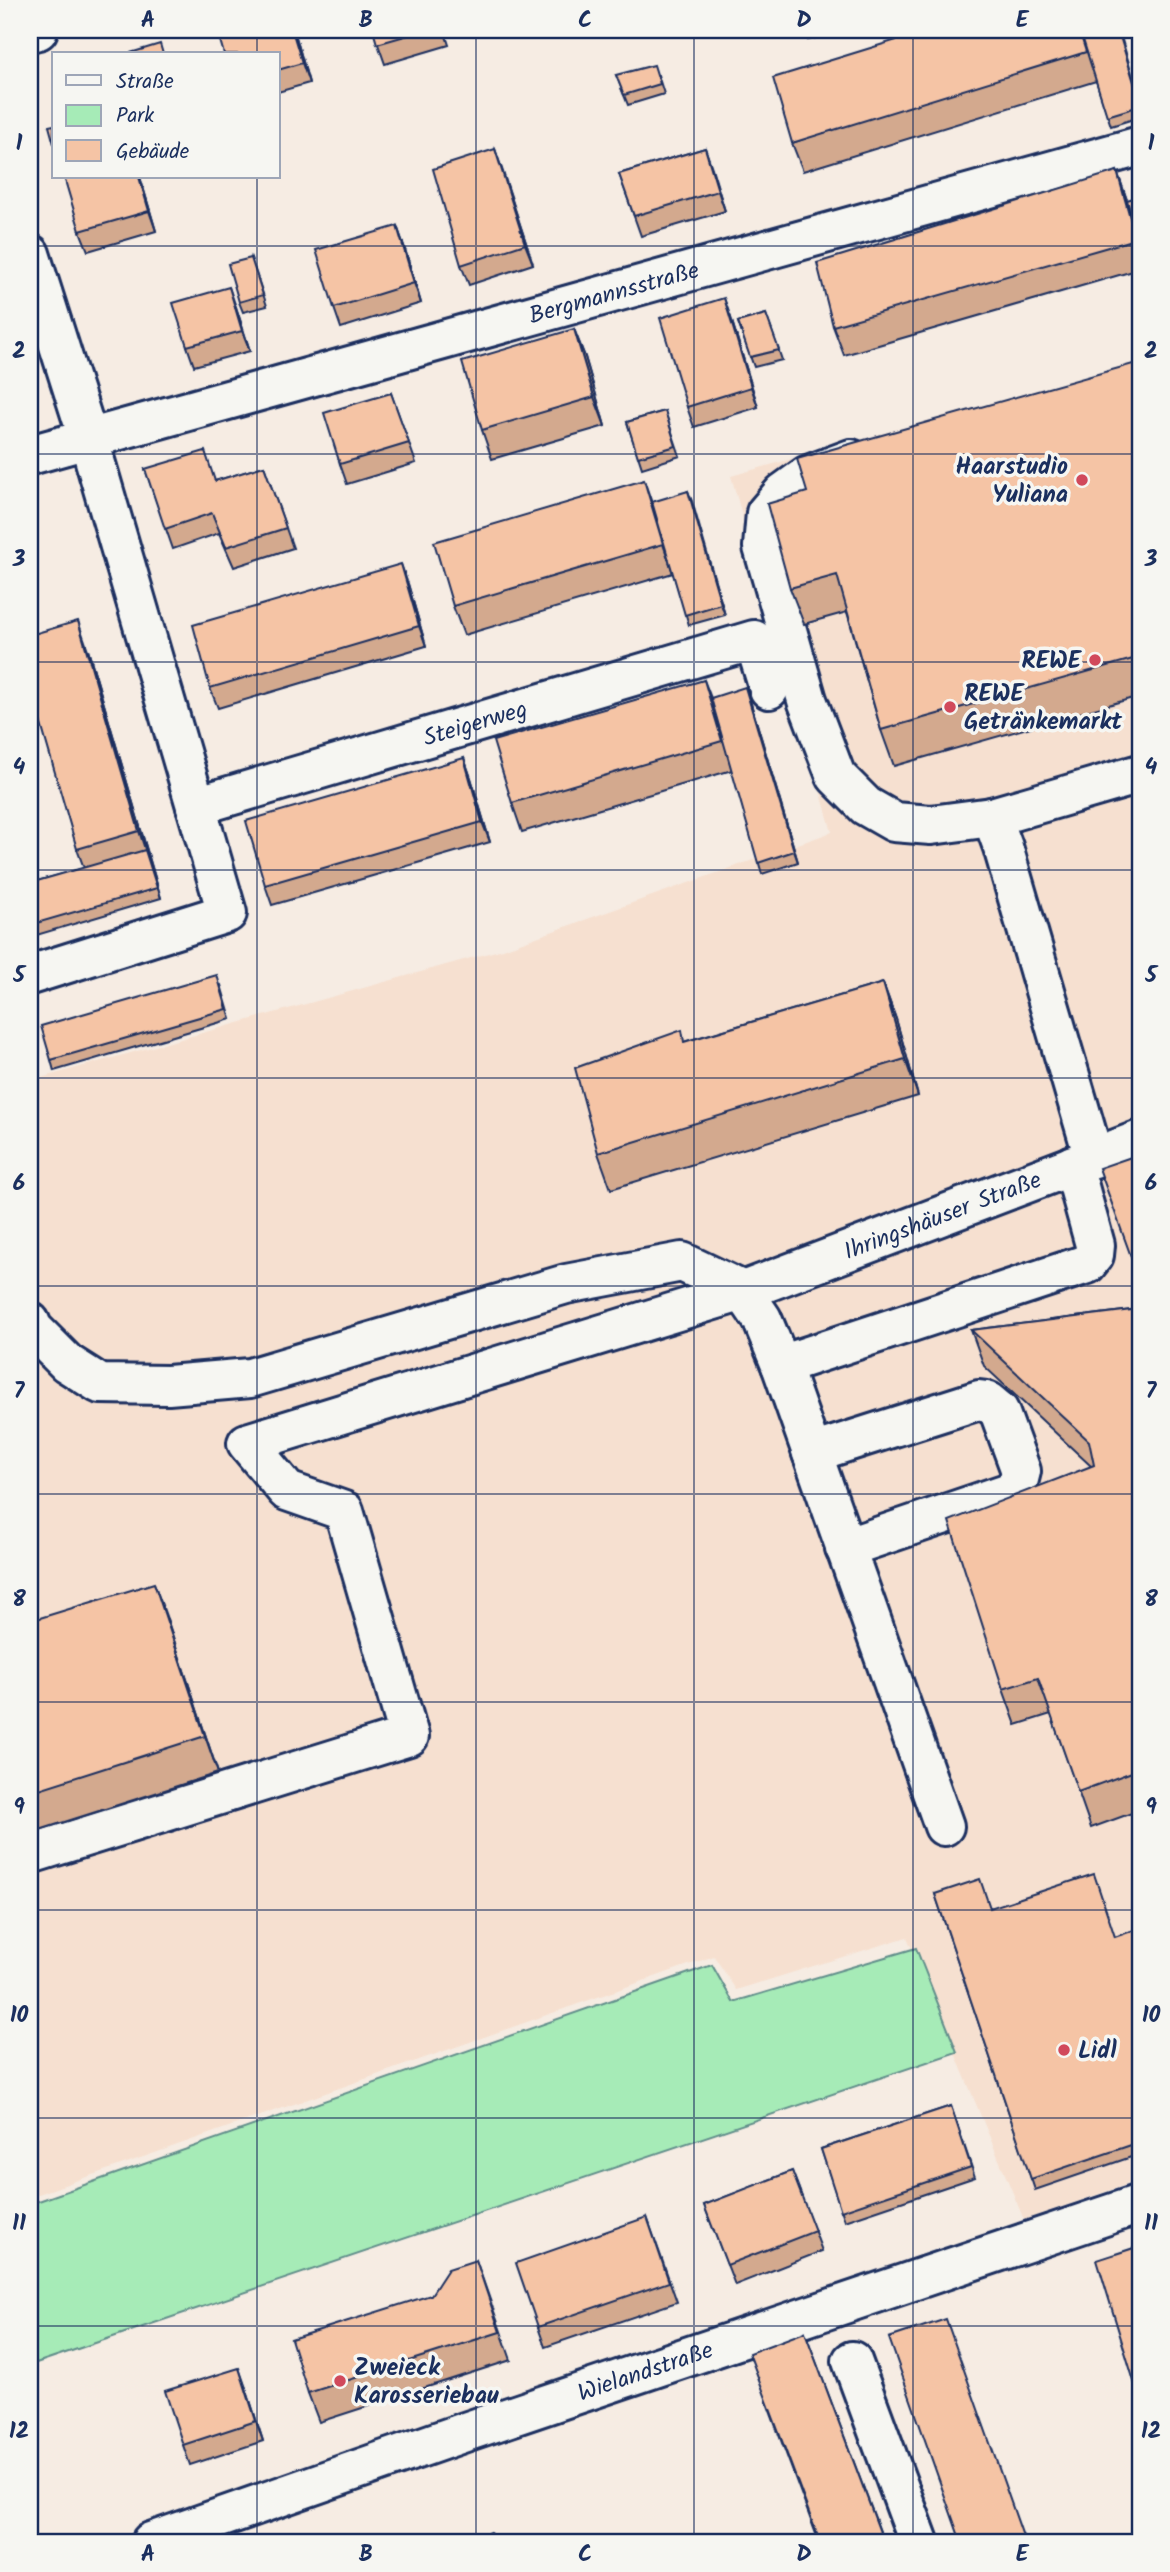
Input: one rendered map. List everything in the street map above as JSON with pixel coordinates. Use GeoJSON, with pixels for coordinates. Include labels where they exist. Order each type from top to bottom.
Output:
{"type":"FeatureCollection","features":[{"type":"Feature","properties":{"kind":"street"},"geometry":{"type":"LineString","coordinates":[[30,32],[38,30]]}},
{"type":"Feature","properties":{"kind":"street","name":"Bergmannsstraße"},"geometry":{"type":"LineString","coordinates":[[30,455],[1140,146]]}},
{"type":"Feature","properties":{"kind":"street"},"geometry":{"type":"LineString","coordinates":[[30,254],[88,437],[227,913],[30,975]]}},
{"type":"Feature","properties":{"kind":"street"},"geometry":{"type":"LineString","coordinates":[[881,450],[808,475],[783,493],[766,513],[763,547],[807,700],[836,776],[866,806],[894,822],[931,825],[992,817],[1140,774]]}},
{"type":"Feature","properties":{"kind":"street","name":"Steigerweg"},"geometry":{"type":"LineString","coordinates":[[196,806],[754,639],[769,689]]}},
{"type":"Feature","properties":{"kind":"street"},"geometry":{"type":"LineString","coordinates":[[782,1365],[1087,1264],[1094,1255],[1096,1245],[1084,1162],[1003,847],[992,817]]}},
{"type":"Feature","properties":{"kind":"street","name":"Ihringshäuser Straße"},"geometry":{"type":"LineString","coordinates":[[30,1854],[409,1736],[344,1511],[287,1491],[247,1444],[743,1290],[1140,1140]]}},
{"type":"Feature","properties":{"kind":"street"},"geometry":{"type":"LineString","coordinates":[[30,1322],[33,1329],[67,1363],[100,1384],[168,1385],[250,1378],[566,1284],[682,1262],[743,1290],[762,1319],[782,1365],[944,1826]]}},
{"type":"Feature","properties":{"kind":"street"},"geometry":{"type":"LineString","coordinates":[[813,1453],[979,1401],[987,1401],[999,1411],[1021,1471],[1018,1483],[1010,1492],[845,1548]]}},
{"type":"Feature","properties":{"kind":"street","name":"Wielandstraße"},"geometry":{"type":"LineString","coordinates":[[151,2542],[465,2432],[1140,2204]]}},
{"type":"Feature","properties":{"kind":"street"},"geometry":{"type":"LineString","coordinates":[[852,2361],[919,2542]]}},
{"type":"Feature","properties":{"kind":"shaded area"},"geometry":{"type":"Polygon","coordinates":[[[1140,361],[1140,2180],[1024,2220],[907,1937],[736,1990],[714,1956],[30,2197],[30,1081],[503,949],[832,832],[731,476],[1140,361]]]}},
{"type":"Feature","properties":{"kind":"green space"},"geometry":{"type":"Polygon","coordinates":[[[916,1948],[957,2052],[30,2365],[30,2204],[712,1965],[733,2002],[916,1948]]]}},
{"type":"Feature","properties":{"kind":"building"},"geometry":{"type":"Polygon","coordinates":[[[217,30],[292,30],[302,63],[280,69],[280,52],[223,52],[217,30]]]}},
{"type":"Feature","properties":{"kind":"building"},"geometry":{"type":"Polygon","coordinates":[[[373,30],[426,30],[377,44],[373,30]]]}},
{"type":"Feature","properties":{"kind":"building"},"geometry":{"type":"Polygon","coordinates":[[[929,30],[1079,30],[1086,52],[792,143],[773,78],[929,30]]]}},
{"type":"Feature","properties":{"kind":"building"},"geometry":{"type":"Polygon","coordinates":[[[1080,30],[1118,30],[1140,106],[1107,116],[1080,30]]]}},
{"type":"Feature","properties":{"kind":"building"},"geometry":{"type":"Polygon","coordinates":[[[160,44],[162,52],[134,52],[160,44]]]}},
{"type":"Feature","properties":{"kind":"building"},"geometry":{"type":"Polygon","coordinates":[[[654,65],[660,84],[624,95],[616,75],[654,65]]]}},
{"type":"Feature","properties":{"kind":"building"},"geometry":{"type":"Polygon","coordinates":[[[705,148],[718,191],[634,216],[619,174],[705,148]]]}},
{"type":"Feature","properties":{"kind":"building"},"geometry":{"type":"Polygon","coordinates":[[[495,149],[525,244],[461,265],[433,169],[495,149]]]}},
{"type":"Feature","properties":{"kind":"building"},"geometry":{"type":"Polygon","coordinates":[[[1117,171],[1136,239],[833,326],[817,263],[1117,171]]]}},
{"type":"Feature","properties":{"kind":"building"},"geometry":{"type":"Polygon","coordinates":[[[64,178],[139,178],[149,211],[80,231],[64,178]]]}},
{"type":"Feature","properties":{"kind":"building"},"geometry":{"type":"Polygon","coordinates":[[[1140,196],[1140,244],[1127,200],[1140,196]]]}},
{"type":"Feature","properties":{"kind":"building"},"geometry":{"type":"Polygon","coordinates":[[[397,226],[414,283],[334,308],[316,250],[397,226]]]}},
{"type":"Feature","properties":{"kind":"building"},"geometry":{"type":"Polygon","coordinates":[[[251,258],[263,295],[239,302],[228,264],[251,258]]]}},
{"type":"Feature","properties":{"kind":"building"},"geometry":{"type":"Polygon","coordinates":[[[229,287],[242,331],[187,346],[173,303],[229,287]]]}},
{"type":"Feature","properties":{"kind":"building"},"geometry":{"type":"Polygon","coordinates":[[[724,298],[751,387],[687,407],[660,318],[724,298]]]}},
{"type":"Feature","properties":{"kind":"building"},"geometry":{"type":"Polygon","coordinates":[[[766,314],[779,350],[750,357],[738,322],[766,314]]]}},
{"type":"Feature","properties":{"kind":"building"},"geometry":{"type":"Polygon","coordinates":[[[574,329],[594,397],[482,430],[462,362],[574,329]]]}},
{"type":"Feature","properties":{"kind":"building"},"geometry":{"type":"Polygon","coordinates":[[[1140,362],[1140,657],[881,730],[837,575],[790,588],[767,504],[807,492],[797,459],[1140,362]]]}},
{"type":"Feature","properties":{"kind":"building"},"geometry":{"type":"Polygon","coordinates":[[[391,393],[409,443],[340,464],[324,413],[391,393]]]}},
{"type":"Feature","properties":{"kind":"building"},"geometry":{"type":"Polygon","coordinates":[[[665,411],[676,446],[638,457],[627,422],[665,411]]]}},
{"type":"Feature","properties":{"kind":"building"},"geometry":{"type":"Polygon","coordinates":[[[205,451],[215,481],[264,466],[286,528],[226,547],[212,513],[165,529],[145,469],[205,451]]]}},
{"type":"Feature","properties":{"kind":"building"},"geometry":{"type":"Polygon","coordinates":[[[644,480],[663,544],[453,606],[434,542],[644,480]]]}},
{"type":"Feature","properties":{"kind":"building"},"geometry":{"type":"Polygon","coordinates":[[[688,491],[721,604],[685,615],[652,502],[688,491]]]}},
{"type":"Feature","properties":{"kind":"building"},"geometry":{"type":"Polygon","coordinates":[[[401,564],[419,626],[210,688],[193,625],[401,564]]]}},
{"type":"Feature","properties":{"kind":"building"},"geometry":{"type":"Polygon","coordinates":[[[78,621],[139,831],[77,849],[30,686],[30,635],[78,621]]]}},
{"type":"Feature","properties":{"kind":"building"},"geometry":{"type":"Polygon","coordinates":[[[704,680],[722,741],[512,803],[493,741],[704,680]]]}},
{"type":"Feature","properties":{"kind":"building"},"geometry":{"type":"Polygon","coordinates":[[[745,687],[794,851],[758,863],[711,698],[745,687]]]}},
{"type":"Feature","properties":{"kind":"building"},"geometry":{"type":"Polygon","coordinates":[[[464,758],[482,822],[265,885],[246,821],[464,758]]]}},
{"type":"Feature","properties":{"kind":"building"},"geometry":{"type":"Polygon","coordinates":[[[145,850],[157,888],[30,925],[30,883],[145,850]]]}},
{"type":"Feature","properties":{"kind":"building"},"geometry":{"type":"Polygon","coordinates":[[[217,975],[227,1009],[51,1060],[41,1026],[217,975]]]}},
{"type":"Feature","properties":{"kind":"building"},"geometry":{"type":"Polygon","coordinates":[[[883,983],[905,1059],[598,1153],[575,1068],[682,1030],[684,1042],[883,983]]]}},
{"type":"Feature","properties":{"kind":"building"},"geometry":{"type":"Polygon","coordinates":[[[1140,1154],[1140,1272],[1137,1273],[1099,1168],[1140,1154]]]}},
{"type":"Feature","properties":{"kind":"building"},"geometry":{"type":"Polygon","coordinates":[[[1140,1309],[1140,1769],[1078,1792],[1038,1678],[1003,1689],[949,1521],[1094,1465],[1089,1441],[971,1330],[1140,1309]]]}},
{"type":"Feature","properties":{"kind":"building"},"geometry":{"type":"Polygon","coordinates":[[[154,1583],[205,1736],[30,1792],[30,1621],[154,1583]]]}},
{"type":"Feature","properties":{"kind":"building","name":"Lidl"},"geometry":{"type":"Polygon","coordinates":[[[1094,1874],[1115,1937],[1140,1928],[1140,2142],[1031,2179],[935,1894],[980,1879],[990,1908],[1094,1874]]]}},
{"type":"Feature","properties":{"kind":"building"},"geometry":{"type":"Polygon","coordinates":[[[951,2106],[971,2167],[841,2211],[821,2149],[951,2106]]]}},
{"type":"Feature","properties":{"kind":"building"},"geometry":{"type":"Polygon","coordinates":[[[792,2171],[815,2231],[727,2265],[704,2205],[792,2171]]]}},
{"type":"Feature","properties":{"kind":"building"},"geometry":{"type":"Polygon","coordinates":[[[647,2217],[669,2282],[538,2327],[516,2263],[647,2217]]]}},
{"type":"Feature","properties":{"kind":"building"},"geometry":{"type":"Polygon","coordinates":[[[1140,2246],[1140,2401],[1097,2260],[1140,2246]]]}},
{"type":"Feature","properties":{"kind":"building"},"geometry":{"type":"Polygon","coordinates":[[[476,2260],[500,2332],[308,2393],[291,2339],[431,2295],[448,2269],[476,2260]]]}},
{"type":"Feature","properties":{"kind":"building"},"geometry":{"type":"Polygon","coordinates":[[[946,2319],[1025,2542],[961,2542],[889,2338],[946,2319]]]}},
{"type":"Feature","properties":{"kind":"building"},"geometry":{"type":"Polygon","coordinates":[[[805,2332],[881,2535],[862,2542],[820,2542],[749,2353],[805,2332]]]}},
{"type":"Feature","properties":{"kind":"building"},"geometry":{"type":"Polygon","coordinates":[[[239,2368],[256,2421],[183,2445],[165,2391],[239,2368]]]}},
{"type":"Feature","properties":{"kind":"building"},"geometry":{"type":"Polygon","coordinates":[[[490,2532],[494,2542],[462,2542],[490,2532]]]}},
{"type":"Feature","properties":{"kind":"place","name":"Haarstudio Yuliana"},"geometry":{"type":"Point","coordinates":[1082,480]}},
{"type":"Feature","properties":{"kind":"place","name":"REWE"},"geometry":{"type":"Point","coordinates":[1095,660]}},
{"type":"Feature","properties":{"kind":"place","name":"REWE Getränkemarkt"},"geometry":{"type":"Point","coordinates":[950,707]}},
{"type":"Feature","properties":{"kind":"place","name":"Lidl"},"geometry":{"type":"Point","coordinates":[1064,2050]}},
{"type":"Feature","properties":{"kind":"place","name":"Zweieck Karosseriebau"},"geometry":{"type":"Point","coordinates":[340,2381]}}]}
